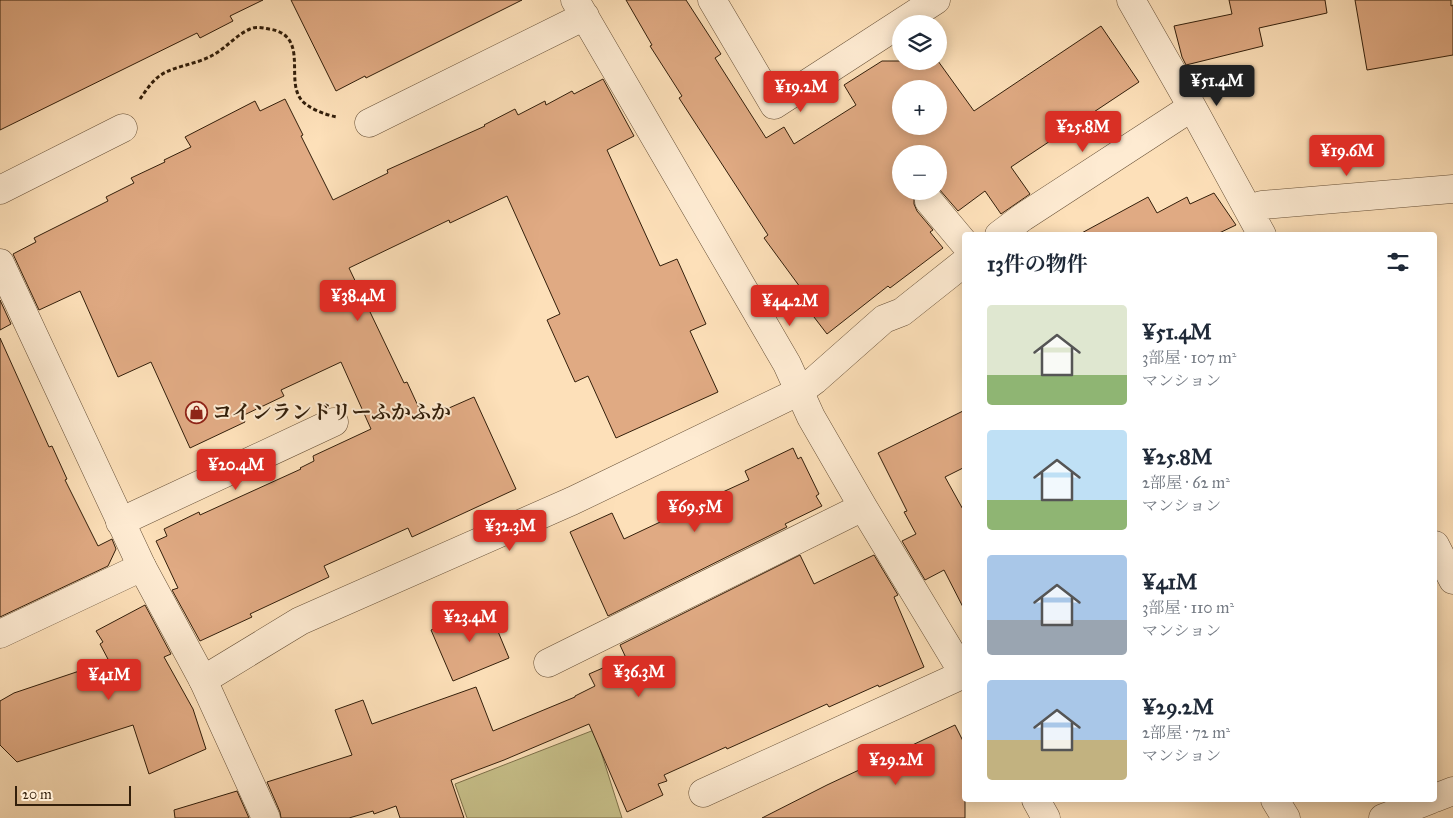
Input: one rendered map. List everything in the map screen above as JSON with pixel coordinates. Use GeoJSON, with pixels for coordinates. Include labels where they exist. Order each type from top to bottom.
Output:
{"type":"FeatureCollection","features":[{"type":"Feature","properties":{"kind":"street"},"geometry":{"type":"LineString","coordinates":[[712,0],[774,105],[936,0]]}},
{"type":"Feature","properties":{"kind":"street"},"geometry":{"type":"LineString","coordinates":[[1131,0],[1192,106],[1260,232]]}},
{"type":"Feature","properties":{"kind":"street"},"geometry":{"type":"LineString","coordinates":[[369,123],[580,8],[787,364],[811,417],[962,672]]}},
{"type":"Feature","properties":{"kind":"street"},"geometry":{"type":"LineString","coordinates":[[1003,232],[1192,106]]}},
{"type":"Feature","properties":{"kind":"street"},"geometry":{"type":"LineString","coordinates":[[0,190],[123,128]]}},
{"type":"Feature","properties":{"kind":"street"},"geometry":{"type":"LineString","coordinates":[[1248,209],[1262,205],[1453,189]]}},
{"type":"Feature","properties":{"kind":"street"},"geometry":{"type":"LineString","coordinates":[[929,201],[962,240]]}},
{"type":"Feature","properties":{"kind":"street"},"geometry":{"type":"LineString","coordinates":[[0,264],[120,522],[203,680],[266,818]]}},
{"type":"Feature","properties":{"kind":"street"},"geometry":{"type":"LineString","coordinates":[[203,680],[300,621],[572,502],[800,391],[884,319],[902,312],[962,264]]}},
{"type":"Feature","properties":{"kind":"street"},"geometry":{"type":"LineString","coordinates":[[120,522],[334,422]]}},
{"type":"Feature","properties":{"kind":"street"},"geometry":{"type":"LineString","coordinates":[[548,663],[863,507]]}},
{"type":"Feature","properties":{"kind":"street"},"geometry":{"type":"LineString","coordinates":[[1437,549],[1453,580]]}},
{"type":"Feature","properties":{"kind":"street"},"geometry":{"type":"LineString","coordinates":[[0,634],[142,567]]}},
{"type":"Feature","properties":{"kind":"street"},"geometry":{"type":"LineString","coordinates":[[702,793],[962,676]]}},
{"type":"Feature","properties":{"kind":"street"},"geometry":{"type":"LineString","coordinates":[[1437,797],[1453,791]]}},
{"type":"Feature","properties":{"kind":"street"},"geometry":{"type":"LineString","coordinates":[[1037,802],[1046,818]]}},
{"type":"Feature","properties":{"kind":"street"},"geometry":{"type":"LineString","coordinates":[[1276,802],[1286,818]]}},
{"type":"Feature","properties":{"kind":"street"},"geometry":{"type":"LineString","coordinates":[[1383,818],[1425,802]]}},
{"type":"Feature","properties":{"kind":"path"},"geometry":{"type":"LineString","coordinates":[[123,128],[140,98],[157,77],[214,55],[250,29],[258,27],[274,30],[287,37],[294,50],[296,90],[301,100],[318,112],[334,117],[369,123]]}},
{"type":"Feature","properties":{"kind":"shaded area"},"geometry":{"type":"Polygon","coordinates":[[[594,730],[622,818],[467,818],[455,784],[594,730]]]}},
{"type":"Feature","properties":{"kind":"building"},"geometry":{"type":"Polygon","coordinates":[[[0,0],[263,0],[230,16],[233,21],[200,38],[197,33],[0,130],[0,0]]]}},
{"type":"Feature","properties":{"kind":"building"},"geometry":{"type":"Polygon","coordinates":[[[291,0],[522,0],[366,78],[365,76],[336,91],[291,0]]]}},
{"type":"Feature","properties":{"kind":"building"},"geometry":{"type":"Polygon","coordinates":[[[626,0],[686,0],[721,54],[715,58],[766,138],[784,127],[794,144],[856,105],[844,85],[882,61],[892,61],[892,70],[944,70],[974,111],[1101,26],[1139,82],[1011,167],[1030,194],[1001,214],[985,191],[958,211],[947,198],[947,145],[892,145],[892,200],[914,200],[917,211],[933,230],[930,232],[943,248],[890,288],[888,286],[827,334],[794,291],[800,287],[764,238],[768,235],[679,98],[682,96],[650,46],[652,45],[626,0]]]}},
{"type":"Feature","properties":{"kind":"building"},"geometry":{"type":"Polygon","coordinates":[[[1229,0],[1325,0],[1327,13],[1259,28],[1263,46],[1186,65],[1174,26],[1232,14],[1229,0]]]}},
{"type":"Feature","properties":{"kind":"building"},"geometry":{"type":"Polygon","coordinates":[[[1355,0],[1451,0],[1451,6],[1453,5],[1453,55],[1367,70],[1355,0]]]}},
{"type":"Feature","properties":{"kind":"building"},"geometry":{"type":"Polygon","coordinates":[[[603,79],[634,136],[607,150],[660,266],[677,259],[706,324],[690,331],[718,392],[616,438],[588,376],[575,382],[547,320],[560,314],[507,196],[450,223],[449,220],[349,268],[404,383],[407,382],[424,419],[474,397],[516,489],[412,537],[408,528],[324,566],[329,577],[250,614],[252,617],[200,641],[172,590],[178,588],[156,541],[167,536],[164,529],[199,512],[200,515],[301,469],[314,461],[313,456],[371,429],[341,362],[281,390],[284,396],[242,416],[245,422],[190,448],[151,362],[118,377],[80,291],[39,310],[13,254],[36,242],[34,238],[108,201],[106,197],[134,183],[131,178],[191,147],[185,137],[255,101],[260,111],[285,99],[333,200],[388,173],[387,170],[485,126],[515,109],[518,115],[545,101],[546,105],[572,91],[574,94],[603,79]]]}},
{"type":"Feature","properties":{"kind":"building"},"geometry":{"type":"Polygon","coordinates":[[[1214,193],[1236,225],[1221,232],[1084,232],[1148,197],[1157,213],[1187,197],[1190,204],[1214,193]]]}},
{"type":"Feature","properties":{"kind":"building"},"geometry":{"type":"Polygon","coordinates":[[[0,300],[11,324],[0,330],[0,300]]]}},
{"type":"Feature","properties":{"kind":"building"},"geometry":{"type":"Polygon","coordinates":[[[0,338],[49,447],[52,446],[67,479],[65,480],[98,546],[112,539],[116,549],[108,566],[0,617],[0,338]]]}},
{"type":"Feature","properties":{"kind":"building"},"geometry":{"type":"Polygon","coordinates":[[[962,411],[962,468],[945,477],[962,508],[962,605],[944,570],[925,580],[902,541],[916,534],[904,512],[907,511],[878,453],[962,411]]]}},
{"type":"Feature","properties":{"kind":"building"},"geometry":{"type":"Polygon","coordinates":[[[793,448],[798,459],[801,457],[819,494],[816,496],[822,506],[785,524],[787,527],[608,616],[570,532],[612,513],[624,539],[749,480],[745,471],[793,448]]]}},
{"type":"Feature","properties":{"kind":"building"},"geometry":{"type":"Polygon","coordinates":[[[800,555],[814,584],[874,555],[898,595],[894,597],[924,667],[829,707],[827,704],[664,775],[667,781],[658,784],[663,795],[627,812],[589,724],[451,780],[464,818],[400,818],[396,806],[374,814],[373,811],[349,818],[281,818],[267,782],[352,755],[335,710],[363,700],[372,724],[476,687],[493,731],[575,697],[595,686],[589,674],[626,658],[620,645],[800,555]]]}},
{"type":"Feature","properties":{"kind":"building"},"geometry":{"type":"Polygon","coordinates":[[[145,605],[171,654],[164,657],[193,709],[206,749],[149,774],[133,725],[17,762],[0,745],[0,701],[14,693],[109,661],[100,644],[103,642],[96,631],[145,605]]]}},
{"type":"Feature","properties":{"kind":"building"},"geometry":{"type":"Polygon","coordinates":[[[487,605],[509,658],[453,681],[431,630],[487,605]]]}},
{"type":"Feature","properties":{"kind":"building"},"geometry":{"type":"Polygon","coordinates":[[[955,725],[962,739],[962,802],[965,802],[965,818],[762,818],[827,785],[955,725]]]}},
{"type":"Feature","properties":{"kind":"building"},"geometry":{"type":"Polygon","coordinates":[[[237,791],[249,818],[175,818],[174,810],[237,791]]]}},
{"type":"Feature","properties":{"kind":"place","name":"コインランドリーふかふか"},"geometry":{"type":"Point","coordinates":[196,412]}}]}
